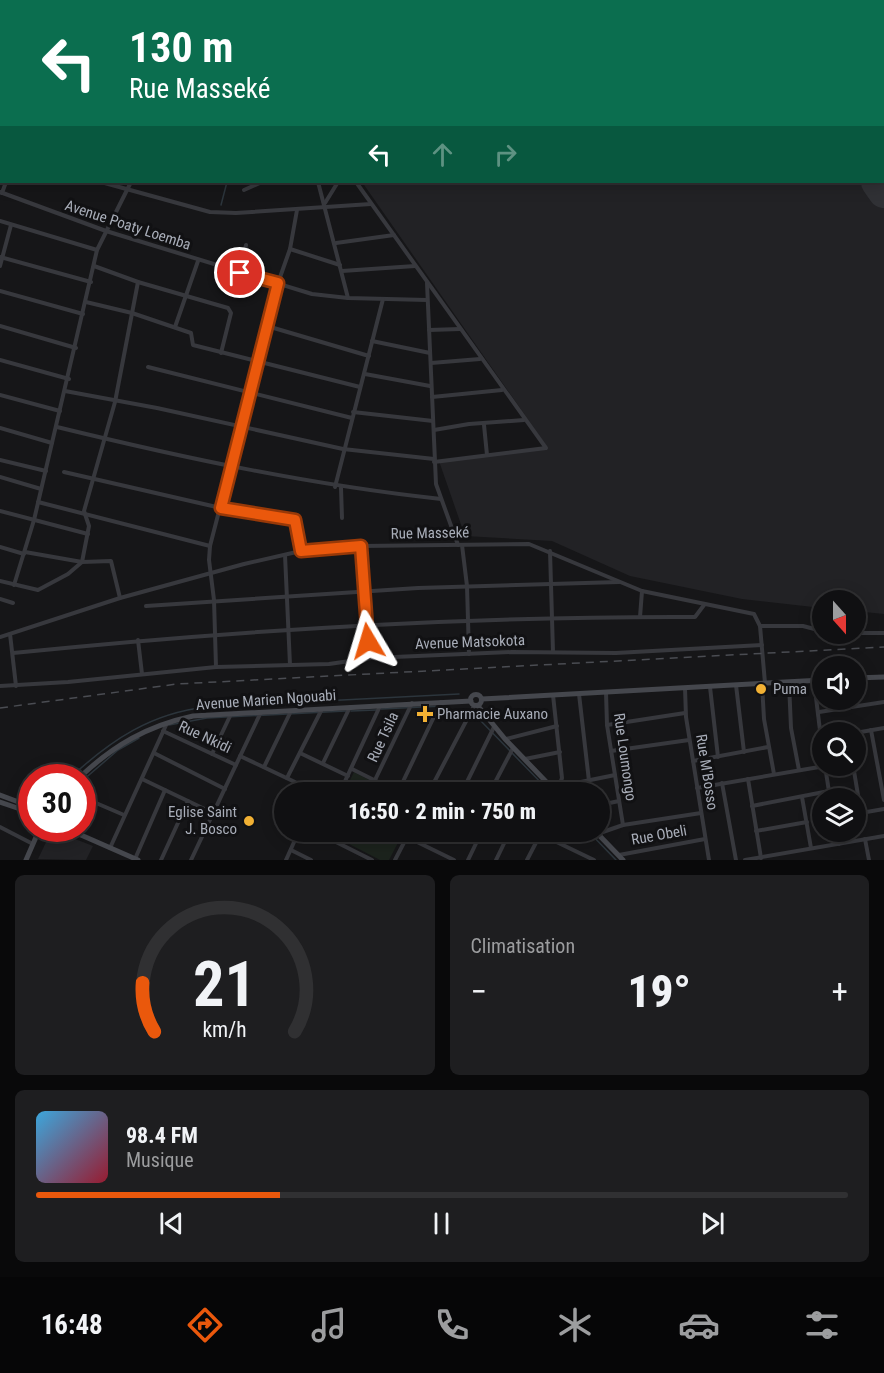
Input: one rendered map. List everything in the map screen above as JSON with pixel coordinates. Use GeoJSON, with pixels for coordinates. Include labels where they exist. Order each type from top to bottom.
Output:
{"type":"FeatureCollection","features":[{"type":"Feature","properties":{"kind":"street"},"geometry":{"type":"LineString","coordinates":[[104,183],[210,212],[297,210],[326,205],[372,204]]}},
{"type":"Feature","properties":{"kind":"street"},"geometry":{"type":"LineString","coordinates":[[14,585],[34,520],[69,379],[97,250],[131,183]]}},
{"type":"Feature","properties":{"kind":"street"},"geometry":{"type":"LineString","coordinates":[[244,190],[260,183]]}},
{"type":"Feature","properties":{"kind":"street"},"geometry":{"type":"LineString","coordinates":[[318,183],[336,243],[348,298]]}},
{"type":"Feature","properties":{"kind":"street"},"geometry":{"type":"LineString","coordinates":[[326,205],[337,183]]}},
{"type":"Feature","properties":{"kind":"street"},"geometry":{"type":"LineString","coordinates":[[65,391],[157,408],[343,449],[434,460],[546,448],[357,183]]}},
{"type":"Feature","properties":{"kind":"street","name":"Avenue Poaty Loemba"},"geometry":{"type":"LineString","coordinates":[[1,193],[198,261],[318,295],[427,300]]}},
{"type":"Feature","properties":{"kind":"street"},"geometry":{"type":"LineString","coordinates":[[216,667],[210,546],[278,283],[290,249],[297,210]]}},
{"type":"Feature","properties":{"kind":"street"},"geometry":{"type":"LineString","coordinates":[[0,222],[97,250]]}},
{"type":"Feature","properties":{"kind":"street"},"geometry":{"type":"LineString","coordinates":[[0,266],[11,225]]}},
{"type":"Feature","properties":{"kind":"street"},"geometry":{"type":"LineString","coordinates":[[336,243],[394,235]]}},
{"type":"Feature","properties":{"kind":"street"},"geometry":{"type":"LineString","coordinates":[[240,273],[246,245]]}},
{"type":"Feature","properties":{"kind":"street"},"geometry":{"type":"LineString","coordinates":[[290,249],[340,265]]}},
{"type":"Feature","properties":{"kind":"street"},"geometry":{"type":"LineString","coordinates":[[1,258],[91,282]]}},
{"type":"Feature","properties":{"kind":"street"},"geometry":{"type":"LineString","coordinates":[[175,327],[198,261]]}},
{"type":"Feature","properties":{"kind":"street"},"geometry":{"type":"LineString","coordinates":[[94,266],[231,310],[221,353]]}},
{"type":"Feature","properties":{"kind":"street"},"geometry":{"type":"LineString","coordinates":[[342,271],[415,266]]}},
{"type":"Feature","properties":{"kind":"street"},"geometry":{"type":"LineString","coordinates":[[0,581],[33,590],[43,589],[69,574],[82,562],[89,522],[85,516],[115,402],[138,282]]}},
{"type":"Feature","properties":{"kind":"street"},"geometry":{"type":"LineString","coordinates":[[427,282],[434,460],[441,499],[460,545],[467,586],[469,654]]}},
{"type":"Feature","properties":{"kind":"street"},"geometry":{"type":"LineString","coordinates":[[0,291],[84,314]]}},
{"type":"Feature","properties":{"kind":"street"},"geometry":{"type":"LineString","coordinates":[[335,487],[383,299]]}},
{"type":"Feature","properties":{"kind":"street"},"geometry":{"type":"LineString","coordinates":[[86,302],[132,313],[175,327],[192,334],[193,345],[360,387]]}},
{"type":"Feature","properties":{"kind":"street"},"geometry":{"type":"LineString","coordinates":[[0,326],[76,348]]}},
{"type":"Feature","properties":{"kind":"street"},"geometry":{"type":"LineString","coordinates":[[267,326],[369,356]]}},
{"type":"Feature","properties":{"kind":"street"},"geometry":{"type":"LineString","coordinates":[[429,330],[460,329]]}},
{"type":"Feature","properties":{"kind":"street"},"geometry":{"type":"LineString","coordinates":[[372,341],[430,352]]}},
{"type":"Feature","properties":{"kind":"street"},"geometry":{"type":"LineString","coordinates":[[431,363],[481,358]]}},
{"type":"Feature","properties":{"kind":"street"},"geometry":{"type":"LineString","coordinates":[[0,360],[69,379]]}},
{"type":"Feature","properties":{"kind":"street"},"geometry":{"type":"LineString","coordinates":[[148,367],[352,418]]}},
{"type":"Feature","properties":{"kind":"street"},"geometry":{"type":"LineString","coordinates":[[365,374],[430,386]]}},
{"type":"Feature","properties":{"kind":"street"},"geometry":{"type":"LineString","coordinates":[[432,397],[503,390]]}},
{"type":"Feature","properties":{"kind":"street"},"geometry":{"type":"LineString","coordinates":[[0,394],[60,411]]}},
{"type":"Feature","properties":{"kind":"street"},"geometry":{"type":"LineString","coordinates":[[353,412],[433,421]]}},
{"type":"Feature","properties":{"kind":"street"},"geometry":{"type":"LineString","coordinates":[[434,430],[469,424],[525,420]]}},
{"type":"Feature","properties":{"kind":"street"},"geometry":{"type":"LineString","coordinates":[[484,424],[487,455]]}},
{"type":"Feature","properties":{"kind":"street"},"geometry":{"type":"LineString","coordinates":[[57,427],[335,487],[441,499]]}},
{"type":"Feature","properties":{"kind":"street"},"geometry":{"type":"LineString","coordinates":[[0,428],[52,443]]}},
{"type":"Feature","properties":{"kind":"street"},"geometry":{"type":"LineString","coordinates":[[0,460],[46,471]]}},
{"type":"Feature","properties":{"kind":"street"},"geometry":{"type":"LineString","coordinates":[[64,472],[221,508],[295,520],[301,551]]}},
{"type":"Feature","properties":{"kind":"street"},"geometry":{"type":"LineString","coordinates":[[0,477],[41,489]]}},
{"type":"Feature","properties":{"kind":"street"},"geometry":{"type":"LineString","coordinates":[[341,488],[342,518]]}},
{"type":"Feature","properties":{"kind":"street"},"geometry":{"type":"LineString","coordinates":[[38,502],[85,516],[210,546]]}},
{"type":"Feature","properties":{"kind":"street"},"geometry":{"type":"LineString","coordinates":[[0,511],[88,534]]}},
{"type":"Feature","properties":{"kind":"street","name":"Rue Masseké"},"geometry":{"type":"LineString","coordinates":[[0,637],[120,598],[211,573],[301,551],[361,546],[529,544],[642,591],[749,612],[757,618],[760,626]]}},
{"type":"Feature","properties":{"kind":"street"},"geometry":{"type":"LineString","coordinates":[[361,546],[365,625],[371,658]]}},
{"type":"Feature","properties":{"kind":"street"},"geometry":{"type":"LineString","coordinates":[[0,547],[82,562],[111,561],[120,598]]}},
{"type":"Feature","properties":{"kind":"street"},"geometry":{"type":"LineString","coordinates":[[550,551],[553,652]]}},
{"type":"Feature","properties":{"kind":"street"},"geometry":{"type":"LineString","coordinates":[[285,555],[290,665]]}},
{"type":"Feature","properties":{"kind":"street"},"geometry":{"type":"LineString","coordinates":[[146,606],[363,591],[621,582]]}},
{"type":"Feature","properties":{"kind":"street"},"geometry":{"type":"LineString","coordinates":[[640,617],[642,591]]}},
{"type":"Feature","properties":{"kind":"street"},"geometry":{"type":"LineString","coordinates":[[0,600],[13,603]]}},
{"type":"Feature","properties":{"kind":"street"},"geometry":{"type":"LineString","coordinates":[[13,653],[138,640],[365,625],[468,620],[695,617],[704,605]]}},
{"type":"Feature","properties":{"kind":"street"},"geometry":{"type":"LineString","coordinates":[[774,774],[768,747],[760,626],[803,626],[812,628]]}},
{"type":"Feature","properties":{"kind":"street"},"geometry":{"type":"LineString","coordinates":[[866,633],[884,633]]}},
{"type":"Feature","properties":{"kind":"street"},"geometry":{"type":"LineString","coordinates":[[10,634],[16,686]]}},
{"type":"Feature","properties":{"kind":"street"},"geometry":{"type":"LineString","coordinates":[[138,640],[142,674]]}},
{"type":"Feature","properties":{"kind":"street","name":"Avenue Matsokota"},"geometry":{"type":"LineString","coordinates":[[0,686],[216,667],[329,664],[371,658],[553,652],[616,653],[762,645]]}},
{"type":"Feature","properties":{"kind":"street"},"geometry":{"type":"LineString","coordinates":[[866,678],[884,677]]}},
{"type":"Feature","properties":{"kind":"street"},"geometry":{"type":"LineString","coordinates":[[435,782],[474,704],[482,699],[812,681]]}},
{"type":"Feature","properties":{"kind":"street"},"geometry":{"type":"LineString","coordinates":[[789,682],[792,729],[799,770]]}},
{"type":"Feature","properties":{"kind":"street"},"geometry":{"type":"LineString","coordinates":[[736,685],[744,752]]}},
{"type":"Feature","properties":{"kind":"street"},"geometry":{"type":"LineString","coordinates":[[710,687],[718,757]]}},
{"type":"Feature","properties":{"kind":"street","name":"Rue M'Bosso"},"geometry":{"type":"LineString","coordinates":[[685,688],[685,713],[709,860]]}},
{"type":"Feature","properties":{"kind":"street","name":"Rue Loumongo"},"geometry":{"type":"LineString","coordinates":[[606,693],[607,725],[623,825]]}},
{"type":"Feature","properties":{"kind":"street"},"geometry":{"type":"LineString","coordinates":[[579,694],[589,781]]}},
{"type":"Feature","properties":{"kind":"street","name":"Avenue Marien Ngouabi"},"geometry":{"type":"LineString","coordinates":[[96,764],[132,736],[168,721],[193,716],[441,702],[474,704],[476,695],[482,699]]}},
{"type":"Feature","properties":{"kind":"street"},"geometry":{"type":"LineString","coordinates":[[553,695],[560,752],[561,782]]}},
{"type":"Feature","properties":{"kind":"street"},"geometry":{"type":"LineString","coordinates":[[403,782],[441,702]]}},
{"type":"Feature","properties":{"kind":"street"},"geometry":{"type":"LineString","coordinates":[[820,722],[819,712],[884,702]]}},
{"type":"Feature","properties":{"kind":"street","name":"Rue Tsila"},"geometry":{"type":"LineString","coordinates":[[375,780],[412,704]]}},
{"type":"Feature","properties":{"kind":"street"},"geometry":{"type":"LineString","coordinates":[[474,704],[505,740],[547,782]]}},
{"type":"Feature","properties":{"kind":"street"},"geometry":{"type":"LineString","coordinates":[[345,782],[380,706]]}},
{"type":"Feature","properties":{"kind":"street"},"geometry":{"type":"LineString","coordinates":[[323,763],[350,707]]}},
{"type":"Feature","properties":{"kind":"street"},"geometry":{"type":"LineString","coordinates":[[287,778],[322,708]]}},
{"type":"Feature","properties":{"kind":"street"},"geometry":{"type":"LineString","coordinates":[[264,767],[292,710]]}},
{"type":"Feature","properties":{"kind":"street"},"geometry":{"type":"LineString","coordinates":[[191,860],[261,711]]}},
{"type":"Feature","properties":{"kind":"street"},"geometry":{"type":"LineString","coordinates":[[607,725],[685,713]]}},
{"type":"Feature","properties":{"kind":"street"},"geometry":{"type":"LineString","coordinates":[[212,754],[231,714]]}},
{"type":"Feature","properties":{"kind":"street"},"geometry":{"type":"LineString","coordinates":[[110,848],[168,721]]}},
{"type":"Feature","properties":{"kind":"street"},"geometry":{"type":"LineString","coordinates":[[505,740],[557,726]]}},
{"type":"Feature","properties":{"kind":"street"},"geometry":{"type":"LineString","coordinates":[[467,782],[494,727]]}},
{"type":"Feature","properties":{"kind":"street"},"geometry":{"type":"LineString","coordinates":[[866,731],[884,728]]}},
{"type":"Feature","properties":{"kind":"street"},"geometry":{"type":"LineString","coordinates":[[871,730],[884,800]]}},
{"type":"Feature","properties":{"kind":"street","name":"Rue Nkidi"},"geometry":{"type":"LineString","coordinates":[[164,731],[236,765]]}},
{"type":"Feature","properties":{"kind":"street"},"geometry":{"type":"LineString","coordinates":[[611,751],[689,740]]}},
{"type":"Feature","properties":{"kind":"street"},"geometry":{"type":"LineString","coordinates":[[693,761],[768,747]]}},
{"type":"Feature","properties":{"kind":"street"},"geometry":{"type":"LineString","coordinates":[[496,782],[513,748]]}},
{"type":"Feature","properties":{"kind":"street"},"geometry":{"type":"LineString","coordinates":[[300,752],[348,776]]}},
{"type":"Feature","properties":{"kind":"street"},"geometry":{"type":"LineString","coordinates":[[524,759],[560,752]]}},
{"type":"Feature","properties":{"kind":"street"},"geometry":{"type":"LineString","coordinates":[[154,753],[225,789]]}},
{"type":"Feature","properties":{"kind":"street"},"geometry":{"type":"LineString","coordinates":[[240,756],[295,782]]}},
{"type":"Feature","properties":{"kind":"street"},"geometry":{"type":"LineString","coordinates":[[697,788],[812,768]]}},
{"type":"Feature","properties":{"kind":"street"},"geometry":{"type":"LineString","coordinates":[[352,769],[379,782]]}},
{"type":"Feature","properties":{"kind":"street"},"geometry":{"type":"LineString","coordinates":[[583,782],[615,776]]}},
{"type":"Feature","properties":{"kind":"street"},"geometry":{"type":"LineString","coordinates":[[142,779],[213,813]]}},
{"type":"Feature","properties":{"kind":"street"},"geometry":{"type":"LineString","coordinates":[[748,779],[761,858]]}},
{"type":"Feature","properties":{"kind":"street"},"geometry":{"type":"LineString","coordinates":[[722,783],[736,860]]}},
{"type":"Feature","properties":{"kind":"street"},"geometry":{"type":"LineString","coordinates":[[96,842],[136,859],[165,790]]}},
{"type":"Feature","properties":{"kind":"street"},"geometry":{"type":"LineString","coordinates":[[752,806],[812,794]]}},
{"type":"Feature","properties":{"kind":"street"},"geometry":{"type":"LineString","coordinates":[[0,795],[18,802]]}},
{"type":"Feature","properties":{"kind":"street"},"geometry":{"type":"LineString","coordinates":[[802,796],[811,848]]}},
{"type":"Feature","properties":{"kind":"street"},"geometry":{"type":"LineString","coordinates":[[161,860],[188,801]]}},
{"type":"Feature","properties":{"kind":"street"},"geometry":{"type":"LineString","coordinates":[[610,803],[619,801]]}},
{"type":"Feature","properties":{"kind":"street"},"geometry":{"type":"LineString","coordinates":[[0,802],[18,808]]}},
{"type":"Feature","properties":{"kind":"street"},"geometry":{"type":"LineString","coordinates":[[96,804],[124,815]]}},
{"type":"Feature","properties":{"kind":"street"},"geometry":{"type":"LineString","coordinates":[[866,812],[884,809]]}},
{"type":"Feature","properties":{"kind":"street"},"geometry":{"type":"LineString","coordinates":[[610,828],[701,813]]}},
{"type":"Feature","properties":{"kind":"street"},"geometry":{"type":"LineString","coordinates":[[756,831],[807,822]]}},
{"type":"Feature","properties":{"kind":"street"},"geometry":{"type":"LineString","coordinates":[[0,827],[33,844],[29,859]]}},
{"type":"Feature","properties":{"kind":"street"},"geometry":{"type":"LineString","coordinates":[[866,839],[884,836]]}},
{"type":"Feature","properties":{"kind":"street","name":"Rue Obeli"},"geometry":{"type":"LineString","coordinates":[[618,855],[705,839]]}},
{"type":"Feature","properties":{"kind":"street"},"geometry":{"type":"LineString","coordinates":[[286,860],[294,842]]}},
{"type":"Feature","properties":{"kind":"street"},"geometry":{"type":"LineString","coordinates":[[339,842],[372,860]]}},
{"type":"Feature","properties":{"kind":"street"},"geometry":{"type":"LineString","coordinates":[[395,860],[404,842]]}},
{"type":"Feature","properties":{"kind":"street"},"geometry":{"type":"LineString","coordinates":[[417,842],[454,860]]}},
{"type":"Feature","properties":{"kind":"street"},"geometry":{"type":"LineString","coordinates":[[468,860],[477,842]]}},
{"type":"Feature","properties":{"kind":"street"},"geometry":{"type":"LineString","coordinates":[[496,860],[505,842]]}},
{"type":"Feature","properties":{"kind":"street"},"geometry":{"type":"LineString","coordinates":[[534,860],[528,859],[536,842]]}},
{"type":"Feature","properties":{"kind":"street"},"geometry":{"type":"LineString","coordinates":[[555,842],[594,860]]}},
{"type":"Feature","properties":{"kind":"street"},"geometry":{"type":"LineString","coordinates":[[606,842],[623,860]]}},
{"type":"Feature","properties":{"kind":"street"},"geometry":{"type":"LineString","coordinates":[[745,860],[775,858],[811,848],[849,842]]}},
{"type":"Feature","properties":{"kind":"street"},"geometry":{"type":"LineString","coordinates":[[866,842],[869,860]]}},
{"type":"Feature","properties":{"kind":"street"},"geometry":{"type":"LineString","coordinates":[[291,850],[310,860]]}},
{"type":"Feature","properties":{"kind":"street"},"geometry":{"type":"LineString","coordinates":[[788,853],[789,860]]}},
{"type":"Feature","properties":{"kind":"shaded area"},"geometry":{"type":"Polygon","coordinates":[[[363,183],[884,183],[884,614],[866,612],[866,590],[812,590],[812,607],[742,599],[630,576],[552,541],[465,536],[439,461],[548,448],[363,183]]]}},
{"type":"Feature","properties":{"kind":"shaded area"},"geometry":{"type":"Polygon","coordinates":[[[354,772],[373,782],[349,782],[354,772]]]}},
{"type":"Feature","properties":{"kind":"shaded area"},"geometry":{"type":"Polygon","coordinates":[[[46,842],[83,842],[93,846],[86,860],[38,859],[46,842]]]}},
{"type":"Feature","properties":{"kind":"shaded area"},"geometry":{"type":"Polygon","coordinates":[[[345,842],[398,842],[389,860],[380,860],[345,842]]]}},
{"type":"Feature","properties":{"kind":"waterway"},"geometry":{"type":"LineString","coordinates":[[221,205],[227,183]]}},
{"type":"Feature","properties":{"kind":"waterway"},"geometry":{"type":"LineString","coordinates":[[86,764],[133,730],[168,715],[187,710],[207,707],[459,694]]}},
{"type":"Feature","properties":{"kind":"waterway"},"geometry":{"type":"LineString","coordinates":[[381,709],[443,706]]}},
{"type":"Feature","properties":{"kind":"waterway"},"geometry":{"type":"LineString","coordinates":[[351,711],[376,710]]}},
{"type":"Feature","properties":{"kind":"waterway"},"geometry":{"type":"LineString","coordinates":[[169,725],[207,718],[346,711]]}},
{"type":"Feature","properties":{"kind":"waterway"},"geometry":{"type":"LineString","coordinates":[[479,719],[540,782]]}},
{"type":"Feature","properties":{"kind":"waterway"},"geometry":{"type":"LineString","coordinates":[[96,769],[118,750],[139,738]]}},
{"type":"Feature","properties":{"kind":"waterway"},"geometry":{"type":"LineString","coordinates":[[599,842],[616,860]]}},
{"type":"Feature","properties":{"kind":"runway"},"geometry":{"type":"LineString","coordinates":[[878,183],[884,192]]}},
{"type":"Feature","properties":{"kind":"railway"},"geometry":{"type":"LineString","coordinates":[[0,708],[177,684],[884,647]]}},
{"type":"Feature","properties":{"kind":"place","name":"Puma"},"geometry":{"type":"Point","coordinates":[761,689]}},
{"type":"Feature","properties":{"kind":"place","name":"Pharmacie Auxano"},"geometry":{"type":"Point","coordinates":[425,714]}},
{"type":"Feature","properties":{"kind":"place","name":"Eglise Saint J. Bosco"},"geometry":{"type":"Point","coordinates":[249,821]}},
{"type":"Feature","properties":{"kind":"route"},"geometry":{"type":"LineString","coordinates":[[240,273],[278,283],[221,508],[295,520],[301,551],[361,546],[365,625],[368,641]]}}]}
